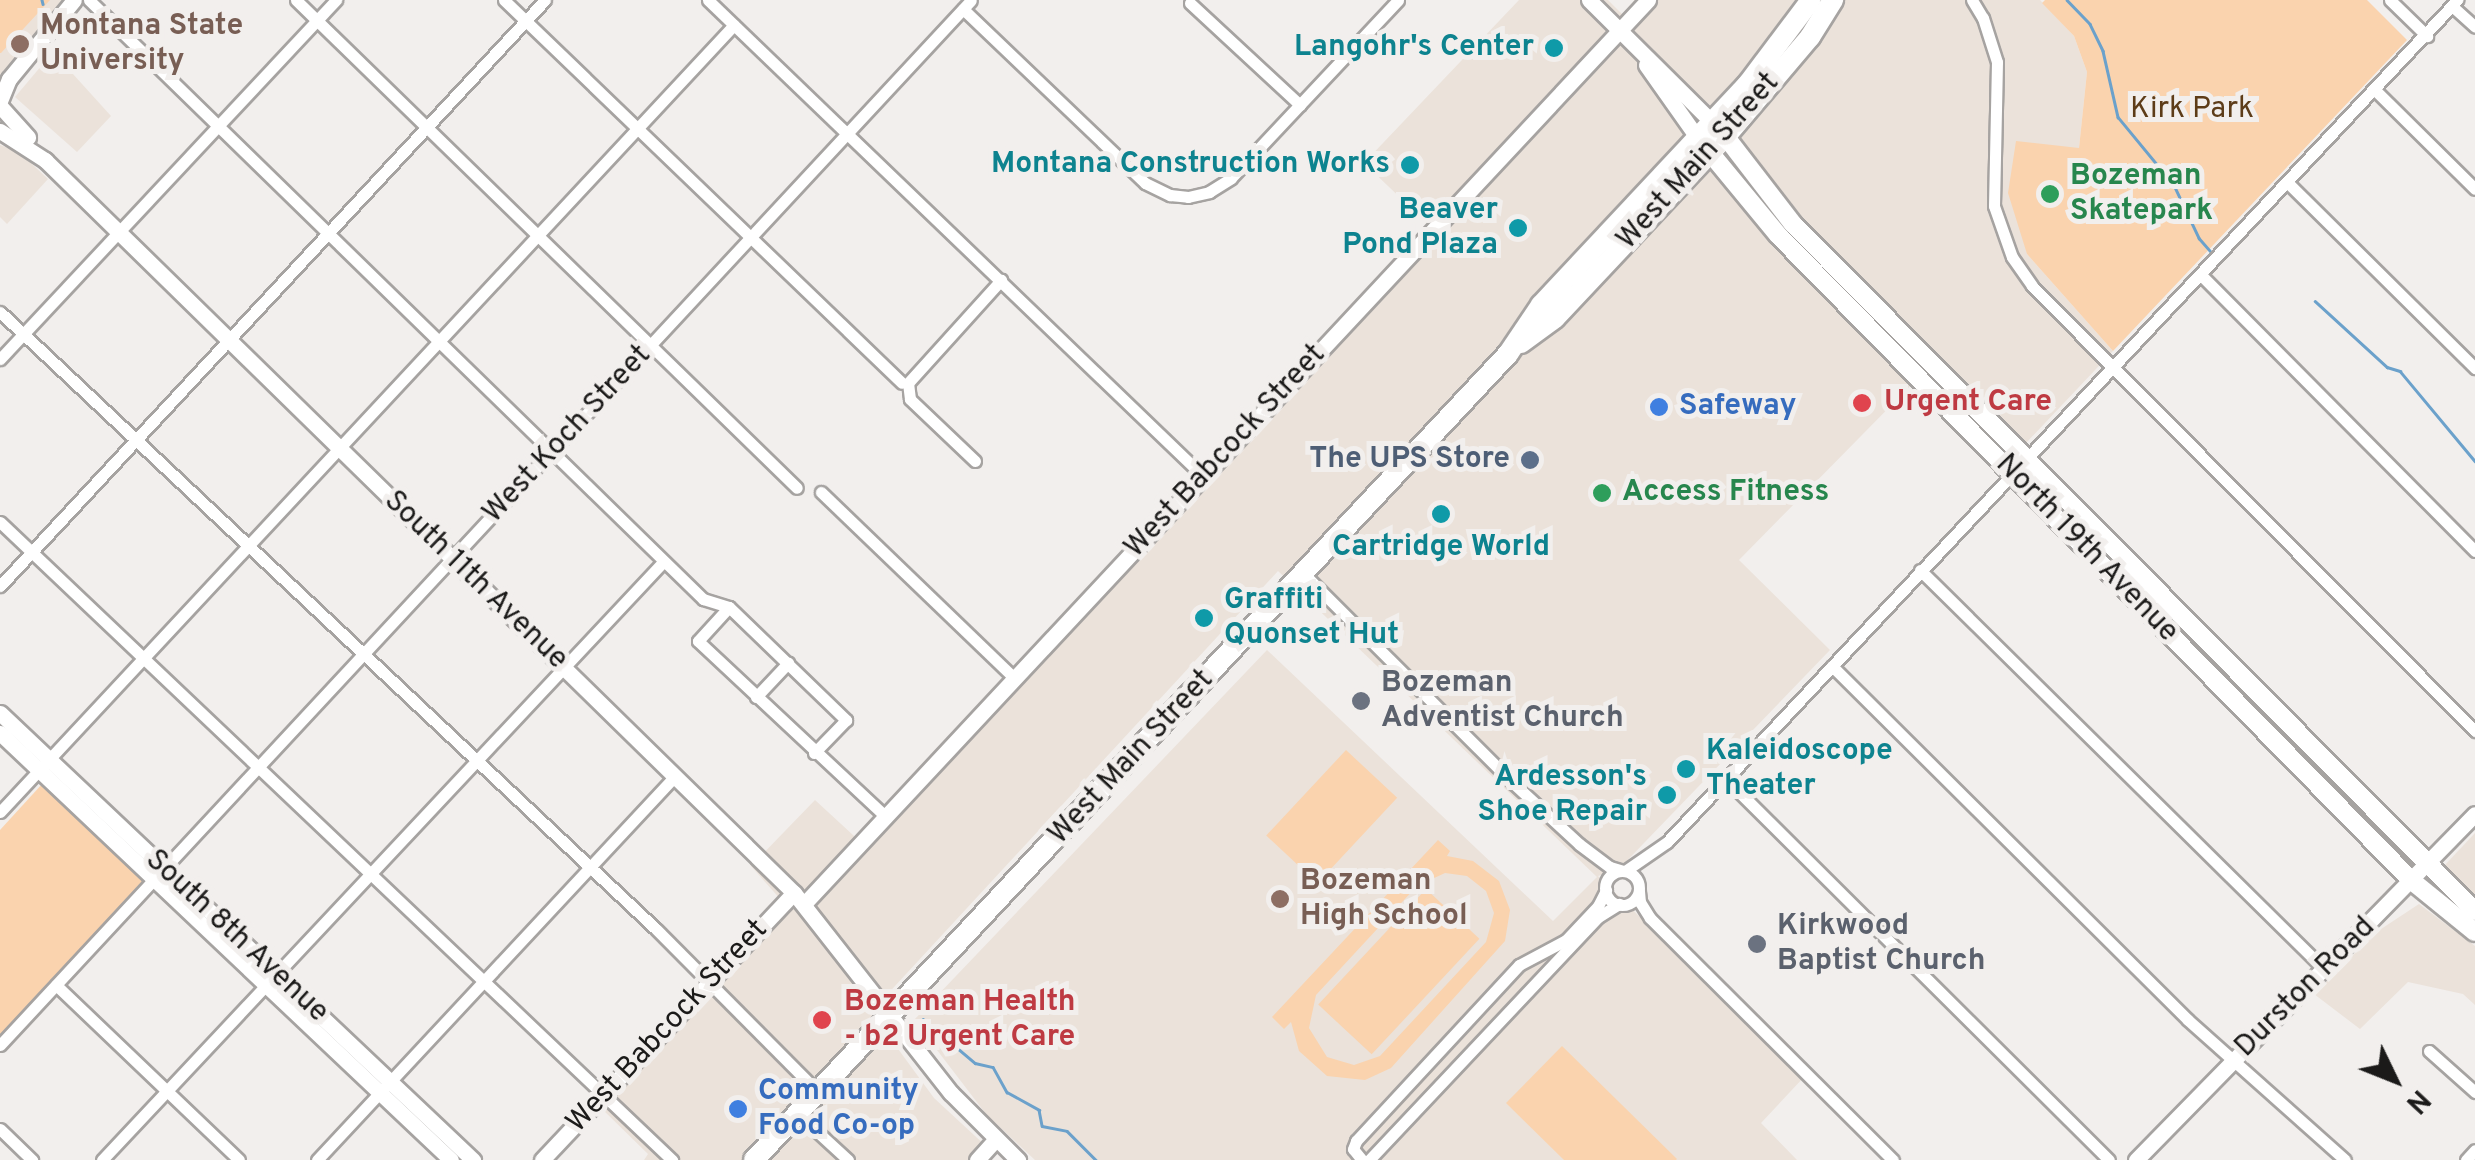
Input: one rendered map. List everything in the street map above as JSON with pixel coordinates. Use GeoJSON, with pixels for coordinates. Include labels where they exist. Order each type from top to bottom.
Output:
{"type":"FeatureCollection","features":[{"type":"Feature","properties":{"kind":"highway","name":"West Main Street"},"geometry":{"type":"LineString","coordinates":[[1712,137],[1811,0]]}},
{"type":"Feature","properties":{"kind":"highway","name":"West Main Street"},"geometry":{"type":"LineString","coordinates":[[754,1160],[1508,354],[1555,318],[1712,137],[1810,37],[1833,0]]}},
{"type":"Feature","properties":{"kind":"main road","name":"North 19th Avenue"},"geometry":{"type":"LineString","coordinates":[[1712,137],[1778,235],[2475,911]]}},
{"type":"Feature","properties":{"kind":"main road","name":"North 19th Avenue"},"geometry":{"type":"LineString","coordinates":[[2018,468],[2412,881],[2475,932]]}},
{"type":"Feature","properties":{"kind":"street"},"geometry":{"type":"LineString","coordinates":[[0,104],[8,79],[74,0]]}},
{"type":"Feature","properties":{"kind":"street"},"geometry":{"type":"LineString","coordinates":[[89,0],[703,599],[729,607],[846,720],[814,754]]}},
{"type":"Feature","properties":{"kind":"street"},"geometry":{"type":"LineString","coordinates":[[296,0],[797,488]]}},
{"type":"Feature","properties":{"kind":"street"},"geometry":{"type":"LineString","coordinates":[[0,359],[336,0]]}},
{"type":"Feature","properties":{"kind":"street"},"geometry":{"type":"LineString","coordinates":[[504,0],[902,383]]}},
{"type":"Feature","properties":{"kind":"street"},"geometry":{"type":"LineString","coordinates":[[0,586],[545,0]]}},
{"type":"Feature","properties":{"kind":"street"},"geometry":{"type":"LineString","coordinates":[[708,0],[1204,477]]}},
{"type":"Feature","properties":{"kind":"street"},"geometry":{"type":"LineString","coordinates":[[967,5],[1145,183],[1170,196],[1188,197],[1209,192],[1231,178],[1398,0]]}},
{"type":"Feature","properties":{"kind":"street"},"geometry":{"type":"LineString","coordinates":[[1589,0],[1621,30],[1712,137]]}},
{"type":"Feature","properties":{"kind":"street","name":"West Babcock Street"},"geometry":{"type":"LineString","coordinates":[[542,1160],[709,983],[886,817],[1648,0]]}},
{"type":"Feature","properties":{"kind":"street"},"geometry":{"type":"LineString","coordinates":[[1972,0],[1983,18],[1996,62],[1994,206],[2002,233],[2032,286],[2475,731]]}},
{"type":"Feature","properties":{"kind":"street"},"geometry":{"type":"LineString","coordinates":[[2390,0],[2427,36]]}},
{"type":"Feature","properties":{"kind":"street"},"geometry":{"type":"LineString","coordinates":[[1190,2],[1300,105]]}},
{"type":"Feature","properties":{"kind":"street"},"geometry":{"type":"LineString","coordinates":[[1659,850],[1612,874],[1600,902],[1566,940],[1519,966],[1353,1148],[1366,1160],[1598,917],[1622,904],[1639,888],[1659,850],[2289,184],[2454,3],[2475,27]]}},
{"type":"Feature","properties":{"kind":"street","name":"West Koch Street"},"geometry":{"type":"LineString","coordinates":[[0,1046],[967,5]]}},
{"type":"Feature","properties":{"kind":"street"},"geometry":{"type":"LineString","coordinates":[[0,812],[734,25]]}},
{"type":"Feature","properties":{"kind":"street"},"geometry":{"type":"LineString","coordinates":[[0,73],[44,34]]}},
{"type":"Feature","properties":{"kind":"street"},"geometry":{"type":"LineString","coordinates":[[2376,91],[2475,189]]}},
{"type":"Feature","properties":{"kind":"street","name":"South 11th Avenue"},"geometry":{"type":"LineString","coordinates":[[0,104],[46,160],[799,899],[951,1093],[1018,1160]]}},
{"type":"Feature","properties":{"kind":"street","name":"South 11th Avenue"},"geometry":{"type":"LineString","coordinates":[[0,130],[46,160]]}},
{"type":"Feature","properties":{"kind":"street"},"geometry":{"type":"LineString","coordinates":[[2289,184],[2475,368]]}},
{"type":"Feature","properties":{"kind":"street"},"geometry":{"type":"LineString","coordinates":[[2202,275],[2475,551]]}},
{"type":"Feature","properties":{"kind":"street"},"geometry":{"type":"LineString","coordinates":[[976,461],[910,399],[908,383],[1001,280]]}},
{"type":"Feature","properties":{"kind":"street"},"geometry":{"type":"LineString","coordinates":[[0,312],[590,867],[818,1092]]}},
{"type":"Feature","properties":{"kind":"street"},"geometry":{"type":"LineString","coordinates":[[821,492],[1015,679]]}},
{"type":"Feature","properties":{"kind":"street"},"geometry":{"type":"LineString","coordinates":[[0,522],[672,1160]]}},
{"type":"Feature","properties":{"kind":"street"},"geometry":{"type":"LineString","coordinates":[[102,1160],[664,560]]}},
{"type":"Feature","properties":{"kind":"street"},"geometry":{"type":"LineString","coordinates":[[1920,570],[2324,968]]}},
{"type":"Feature","properties":{"kind":"street"},"geometry":{"type":"LineString","coordinates":[[1304,574],[1579,844],[1610,867],[1624,871],[1639,888],[1640,902],[1658,926],[1893,1160]]}},
{"type":"Feature","properties":{"kind":"street"},"geometry":{"type":"LineString","coordinates":[[729,607],[698,641],[814,754],[886,817]]}},
{"type":"Feature","properties":{"kind":"street"},"geometry":{"type":"LineString","coordinates":[[756,697],[788,663]]}},
{"type":"Feature","properties":{"kind":"street"},"geometry":{"type":"LineString","coordinates":[[1832,666],[2232,1062],[2345,1160]]}},
{"type":"Feature","properties":{"kind":"street","name":"South 8th Avenue"},"geometry":{"type":"LineString","coordinates":[[0,713],[44,764],[385,1088],[451,1160]]}},
{"type":"Feature","properties":{"kind":"street","name":"South 8th Avenue"},"geometry":{"type":"LineString","coordinates":[[0,733],[44,764]]}},
{"type":"Feature","properties":{"kind":"street"},"geometry":{"type":"LineString","coordinates":[[318,1160],[676,776]]}},
{"type":"Feature","properties":{"kind":"street"},"geometry":{"type":"LineString","coordinates":[[1726,779],[2109,1160]]}},
{"type":"Feature","properties":{"kind":"street","name":"Durston Road"},"geometry":{"type":"LineString","coordinates":[[2136,1160],[2475,814]]}},
{"type":"Feature","properties":{"kind":"street"},"geometry":{"type":"LineString","coordinates":[[1579,844],[1606,887],[1622,904],[1658,926]]}},
{"type":"Feature","properties":{"kind":"street"},"geometry":{"type":"LineString","coordinates":[[56,985],[239,1160]]}},
{"type":"Feature","properties":{"kind":"street"},"geometry":{"type":"LineString","coordinates":[[2429,1051],[2475,1092]]}},
{"type":"Feature","properties":{"kind":"street","name":"South 8th Avenue"},"geometry":{"type":"LineString","coordinates":[[385,1088],[473,1160]]}},
{"type":"Feature","properties":{"kind":"street"},"geometry":{"type":"LineString","coordinates":[[798,1114],[848,1160]]}},
{"type":"Feature","properties":{"kind":"street"},"geometry":{"type":"LineString","coordinates":[[0,1129],[32,1160]]}},
{"type":"Feature","properties":{"kind":"street"},"geometry":{"type":"LineString","coordinates":[[977,1160],[996,1139]]}},
{"type":"Feature","properties":{"kind":"street"},"geometry":{"type":"LineString","coordinates":[[2466,1160],[2475,1150]]}},
{"type":"Feature","properties":{"kind":"shaded area","name":"Montana State University"},"geometry":{"type":"Polygon","coordinates":[[[0,0],[79,0],[0,87],[0,0]]]}},
{"type":"Feature","properties":{"kind":"shaded area"},"geometry":{"type":"Polygon","coordinates":[[[1519,0],[1608,0],[1622,14],[1635,0],[2040,0],[2074,36],[2087,72],[2079,148],[2027,254],[2113,351],[2009,461],[1924,372],[1739,560],[1830,650],[1618,870],[1598,876],[1804,1077],[1761,1123],[1797,1160],[1035,1160],[986,1114],[914,1020],[1267,650],[1553,921],[1597,877],[1278,571],[871,1012],[934,1098],[988,1148],[977,1160],[644,1160],[648,1154],[600,1107],[789,909],[751,866],[815,800],[866,847],[1437,233],[1364,163],[1519,0]]]}},
{"type":"Feature","properties":{"kind":"shaded area"},"geometry":{"type":"Polygon","coordinates":[[[53,52],[111,116],[77,152],[15,97],[53,52]]]}},
{"type":"Feature","properties":{"kind":"shaded area"},"geometry":{"type":"Polygon","coordinates":[[[0,145],[19,152],[48,179],[7,224],[0,217],[0,145]]]}},
{"type":"Feature","properties":{"kind":"shaded area"},"geometry":{"type":"Polygon","coordinates":[[[2475,833],[2475,901],[2444,872],[2444,866],[2475,833]]]}},
{"type":"Feature","properties":{"kind":"shaded area"},"geometry":{"type":"Polygon","coordinates":[[[2419,904],[2475,946],[2475,1005],[2463,994],[2408,982],[2360,1029],[2314,994],[2375,933],[2419,904]]]}},
{"type":"Feature","properties":{"kind":"green space"},"geometry":{"type":"Polygon","coordinates":[[[0,0],[50,0],[1,53],[0,53],[0,0]]]}},
{"type":"Feature","properties":{"kind":"green space","name":"Kirk Park"},"geometry":{"type":"Polygon","coordinates":[[[2367,0],[2407,40],[2113,351],[2027,254],[2008,193],[2016,141],[2079,148],[2087,72],[2074,36],[2042,3],[2367,0]]]}},
{"type":"Feature","properties":{"kind":"green space"},"geometry":{"type":"Polygon","coordinates":[[[1346,750],[1397,798],[1317,883],[1266,836],[1346,750]]]}},
{"type":"Feature","properties":{"kind":"green space"},"geometry":{"type":"Polygon","coordinates":[[[43,783],[144,880],[0,1036],[0,830],[43,783]]]}},
{"type":"Feature","properties":{"kind":"green space"},"geometry":{"type":"Polygon","coordinates":[[[1438,840],[1450,851],[1447,856],[1473,861],[1499,881],[1510,910],[1505,941],[1391,1068],[1365,1080],[1327,1076],[1299,1051],[1291,1022],[1284,1029],[1272,1017],[1438,840]],[[1445,873],[1417,886],[1316,995],[1309,1028],[1327,1057],[1354,1065],[1380,1056],[1486,942],[1494,913],[1486,891],[1467,876],[1445,873]]]}},
{"type":"Feature","properties":{"kind":"green space"},"geometry":{"type":"Polygon","coordinates":[[[1426,889],[1479,939],[1372,1054],[1318,1005],[1426,889]]]}},
{"type":"Feature","properties":{"kind":"green space"},"geometry":{"type":"Polygon","coordinates":[[[1562,1046],[1677,1159],[1564,1160],[1506,1103],[1562,1046]]]}},
{"type":"Feature","properties":{"kind":"waterway"},"geometry":{"type":"LineString","coordinates":[[42,0],[43,4]]}},
{"type":"Feature","properties":{"kind":"waterway"},"geometry":{"type":"LineString","coordinates":[[2067,0],[2090,24],[2103,51],[2118,117],[2174,185],[2199,238],[2212,253]]}},
{"type":"Feature","properties":{"kind":"waterway"},"geometry":{"type":"LineString","coordinates":[[2315,301],[2387,367],[2400,371],[2475,461]]}},
{"type":"Feature","properties":{"kind":"waterway"},"geometry":{"type":"LineString","coordinates":[[923,1019],[975,1063],[993,1067],[1007,1092],[1039,1110],[1042,1126],[1067,1131],[1096,1160]]}},
{"type":"Feature","properties":{"kind":"place","name":"Montana State University"},"geometry":{"type":"Point","coordinates":[20,44]}},
{"type":"Feature","properties":{"kind":"place","name":"Langohr's Center"},"geometry":{"type":"Point","coordinates":[1554,48]}},
{"type":"Feature","properties":{"kind":"place","name":"Montana Construction Works"},"geometry":{"type":"Point","coordinates":[1410,165]}},
{"type":"Feature","properties":{"kind":"place","name":"Bozeman Skatepark"},"geometry":{"type":"Point","coordinates":[2050,194]}},
{"type":"Feature","properties":{"kind":"place","name":"Beaver Pond Plaza"},"geometry":{"type":"Point","coordinates":[1518,228]}},
{"type":"Feature","properties":{"kind":"place","name":"Urgent Care"},"geometry":{"type":"Point","coordinates":[1862,403]}},
{"type":"Feature","properties":{"kind":"place","name":"Safeway"},"geometry":{"type":"Point","coordinates":[1659,407]}},
{"type":"Feature","properties":{"kind":"place","name":"The UPS Store"},"geometry":{"type":"Point","coordinates":[1530,460]}},
{"type":"Feature","properties":{"kind":"place","name":"Access Fitness"},"geometry":{"type":"Point","coordinates":[1602,493]}},
{"type":"Feature","properties":{"kind":"place","name":"Cartridge World"},"geometry":{"type":"Point","coordinates":[1441,514]}},
{"type":"Feature","properties":{"kind":"place","name":"Graffiti Quonset Hut"},"geometry":{"type":"Point","coordinates":[1204,618]}},
{"type":"Feature","properties":{"kind":"place","name":"Bozeman Adventist Church"},"geometry":{"type":"Point","coordinates":[1361,701]}},
{"type":"Feature","properties":{"kind":"place","name":"Kaleidoscope Theater"},"geometry":{"type":"Point","coordinates":[1686,769]}},
{"type":"Feature","properties":{"kind":"place","name":"Ardesson's Shoe Repair"},"geometry":{"type":"Point","coordinates":[1667,795]}},
{"type":"Feature","properties":{"kind":"place","name":"Bozeman High School"},"geometry":{"type":"Point","coordinates":[1280,899]}},
{"type":"Feature","properties":{"kind":"place","name":"Kirkwood Baptist Church"},"geometry":{"type":"Point","coordinates":[1757,944]}},
{"type":"Feature","properties":{"kind":"place","name":"Bozeman Health - b2 Urgent Care"},"geometry":{"type":"Point","coordinates":[822,1020]}},
{"type":"Feature","properties":{"kind":"place","name":"Community Food Co-op"},"geometry":{"type":"Point","coordinates":[738,1109]}}]}
